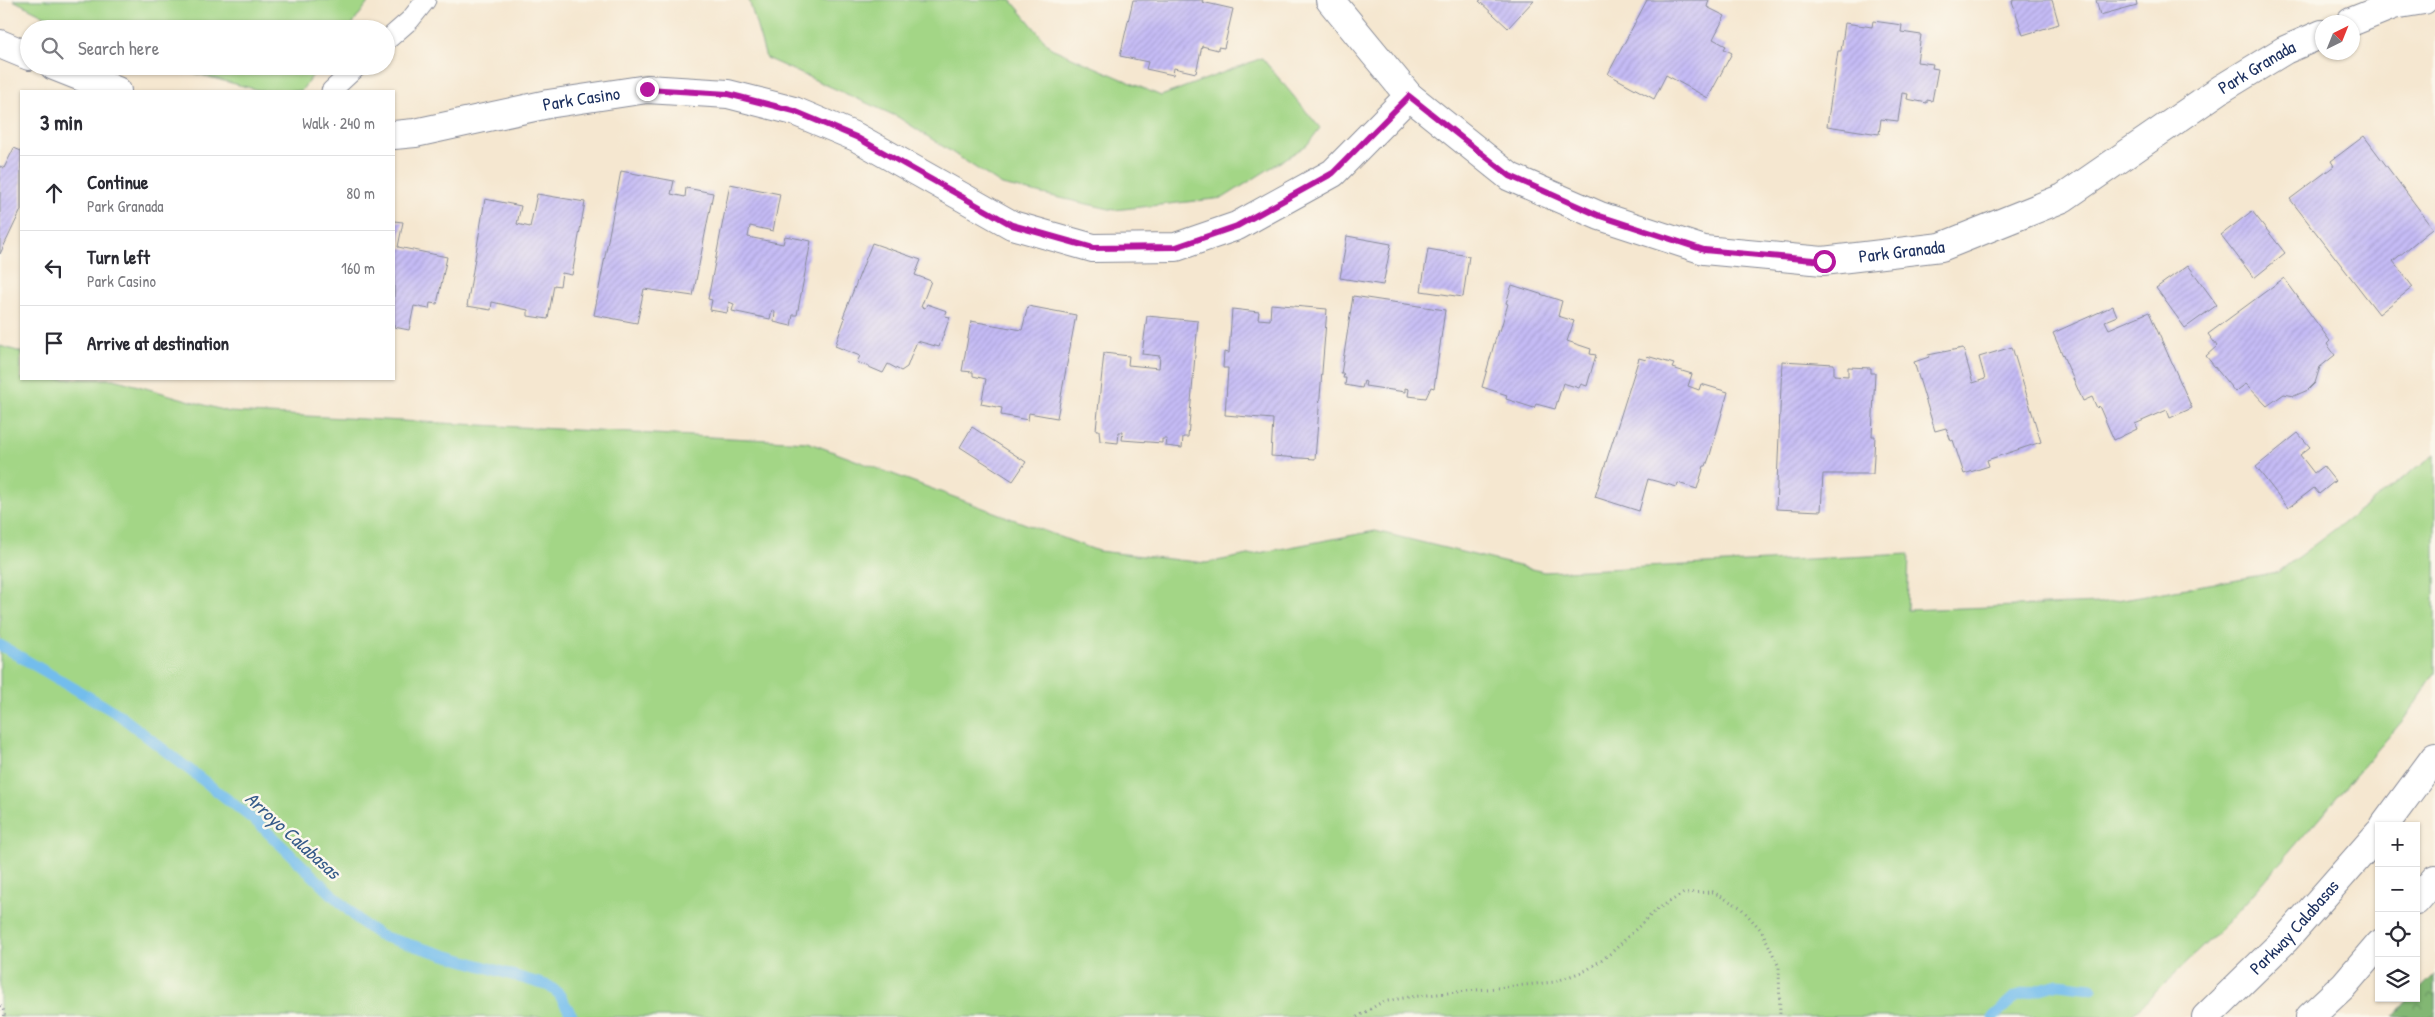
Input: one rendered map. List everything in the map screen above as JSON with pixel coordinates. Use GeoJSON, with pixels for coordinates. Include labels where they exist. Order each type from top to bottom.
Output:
{"type":"FeatureCollection","features":[{"type":"Feature","properties":{"kind":"street","name":"Park Granada"},"geometry":{"type":"LineString","coordinates":[[1330,0],[1409,96],[1510,176],[1600,216],[1704,250],[1824,261],[1941,247],[2063,198],[2221,89],[2286,50],[2315,37]]}},
{"type":"Feature","properties":{"kind":"street"},"geometry":{"type":"LineString","coordinates":[[2360,18],[2393,2],[2424,0]]}},
{"type":"Feature","properties":{"kind":"street"},"geometry":{"type":"LineString","coordinates":[[0,44],[20,52]]}},
{"type":"Feature","properties":{"kind":"street"},"geometry":{"type":"LineString","coordinates":[[77,75],[115,90]]}},
{"type":"Feature","properties":{"kind":"street","name":"Park Casino"},"geometry":{"type":"LineString","coordinates":[[395,135],[416,134],[548,104],[647,89],[728,94],[794,111],[856,137],[1012,225],[1093,248],[1176,247],[1237,226],[1333,173],[1409,96]]}},
{"type":"Feature","properties":{"kind":"street"},"geometry":{"type":"LineString","coordinates":[[2387,822],[2435,757]]}},
{"type":"Feature","properties":{"kind":"street","name":"Parkway Calabasas"},"geometry":{"type":"LineString","coordinates":[[2206,1017],[2285,940],[2375,839]]}},
{"type":"Feature","properties":{"kind":"street"},"geometry":{"type":"LineString","coordinates":[[2420,896],[2435,879]]}},
{"type":"Feature","properties":{"kind":"street"},"geometry":{"type":"LineString","coordinates":[[2310,1017],[2344,985],[2375,949]]}},
{"type":"Feature","properties":{"kind":"lane"},"geometry":{"type":"LineString","coordinates":[[395,33],[410,20],[426,0]]}},
{"type":"Feature","properties":{"kind":"lane"},"geometry":{"type":"LineString","coordinates":[[332,90],[348,75]]}},
{"type":"Feature","properties":{"kind":"path"},"geometry":{"type":"LineString","coordinates":[[1357,1017],[1382,1002],[1409,997],[1554,982],[1563,979],[1587,970],[1611,953],[1656,910],[1684,893],[1713,892],[1740,907],[1762,931],[1779,968],[1780,1017]]}},
{"type":"Feature","properties":{"kind":"path"},"geometry":{"type":"LineString","coordinates":[[0,1006],[5,1017]]}},
{"type":"Feature","properties":{"kind":"green space"},"geometry":{"type":"Polygon","coordinates":[[[13,0],[370,0],[356,20],[53,20],[13,0]]]}},
{"type":"Feature","properties":{"kind":"green space"},"geometry":{"type":"Polygon","coordinates":[[[749,0],[1011,0],[1051,48],[1161,96],[1262,58],[1320,128],[1307,145],[1223,198],[1114,210],[1002,185],[898,117],[766,58],[749,0]]]}},
{"type":"Feature","properties":{"kind":"green space"},"geometry":{"type":"Polygon","coordinates":[[[201,75],[313,75],[302,90],[258,90],[201,75]]]}},
{"type":"Feature","properties":{"kind":"green space"},"geometry":{"type":"Polygon","coordinates":[[[0,346],[20,352],[20,380],[117,380],[229,412],[807,442],[1098,551],[1206,563],[1375,531],[1544,572],[1909,554],[1907,610],[2100,603],[2278,572],[2435,454],[2435,673],[2404,719],[2261,885],[2226,924],[2130,1017],[0,1017],[0,346]]]}},
{"type":"Feature","properties":{"kind":"green space"},"geometry":{"type":"Polygon","coordinates":[[[2435,974],[2435,1017],[2393,1017],[2407,1002],[2420,1002],[2420,989],[2435,974]]]}},
{"type":"Feature","properties":{"kind":"building"},"geometry":{"type":"Polygon","coordinates":[[[1133,0],[1203,0],[1202,2],[1233,9],[1224,48],[1218,47],[1218,50],[1202,46],[1196,73],[1174,68],[1173,75],[1146,69],[1148,62],[1120,56],[1133,0]]]}},
{"type":"Feature","properties":{"kind":"building"},"geometry":{"type":"Polygon","coordinates":[[[1534,0],[1508,28],[1479,1],[1534,0]]]}},
{"type":"Feature","properties":{"kind":"building"},"geometry":{"type":"Polygon","coordinates":[[[1647,0],[1709,0],[1707,7],[1725,16],[1713,39],[1726,46],[1724,49],[1732,53],[1708,98],[1666,75],[1654,99],[1608,74],[1647,0]]]}},
{"type":"Feature","properties":{"kind":"building"},"geometry":{"type":"Polygon","coordinates":[[[2052,0],[2059,24],[2023,35],[2012,1],[2052,0]]]}},
{"type":"Feature","properties":{"kind":"building"},"geometry":{"type":"Polygon","coordinates":[[[2096,0],[2136,0],[2137,5],[2100,15],[2096,0]]]}},
{"type":"Feature","properties":{"kind":"building"},"geometry":{"type":"Polygon","coordinates":[[[1873,21],[1902,25],[1901,32],[1921,35],[1917,62],[1933,64],[1932,68],[1938,69],[1932,101],[1927,100],[1927,103],[1907,99],[1908,94],[1902,93],[1898,121],[1881,119],[1879,134],[1827,126],[1838,51],[1841,51],[1845,23],[1872,27],[1873,21]]]}},
{"type":"Feature","properties":{"kind":"building"},"geometry":{"type":"Polygon","coordinates":[[[2364,136],[2433,228],[2393,261],[2413,287],[2379,314],[2290,199],[2334,166],[2331,161],[2364,136]]]}},
{"type":"Feature","properties":{"kind":"building"},"geometry":{"type":"Polygon","coordinates":[[[14,148],[20,151],[20,212],[0,254],[0,166],[4,168],[14,148]]]}},
{"type":"Feature","properties":{"kind":"building"},"geometry":{"type":"Polygon","coordinates":[[[621,171],[674,181],[671,194],[685,197],[686,188],[713,193],[693,296],[644,289],[637,323],[594,315],[621,171]]]}},
{"type":"Feature","properties":{"kind":"building"},"geometry":{"type":"Polygon","coordinates":[[[730,184],[780,194],[773,231],[750,226],[748,237],[783,244],[785,236],[811,241],[797,315],[793,315],[791,326],[774,322],[775,311],[772,310],[770,319],[732,311],[734,304],[729,302],[727,313],[710,310],[712,300],[708,299],[730,184]]]}},
{"type":"Feature","properties":{"kind":"building"},"geometry":{"type":"Polygon","coordinates":[[[537,194],[585,202],[572,275],[562,273],[560,286],[554,285],[548,319],[528,316],[528,310],[492,302],[491,310],[467,306],[485,199],[521,206],[517,224],[530,227],[537,194]]]}},
{"type":"Feature","properties":{"kind":"building"},"geometry":{"type":"Polygon","coordinates":[[[2252,211],[2285,253],[2254,278],[2221,235],[2252,211]]]}},
{"type":"Feature","properties":{"kind":"building"},"geometry":{"type":"Polygon","coordinates":[[[395,221],[403,222],[398,247],[447,257],[437,304],[430,303],[429,309],[414,306],[409,330],[395,327],[395,221]]]}},
{"type":"Feature","properties":{"kind":"building"},"geometry":{"type":"Polygon","coordinates":[[[1347,236],[1391,244],[1383,285],[1340,278],[1347,236]]]}},
{"type":"Feature","properties":{"kind":"building"},"geometry":{"type":"Polygon","coordinates":[[[872,243],[921,260],[915,275],[931,281],[921,307],[925,308],[927,304],[947,311],[945,316],[950,317],[939,347],[917,341],[907,367],[901,371],[888,364],[883,373],[857,362],[860,356],[835,346],[845,318],[843,317],[872,243]]]}},
{"type":"Feature","properties":{"kind":"building"},"geometry":{"type":"Polygon","coordinates":[[[1428,249],[1469,256],[1463,297],[1421,291],[1428,249]]]}},
{"type":"Feature","properties":{"kind":"building"},"geometry":{"type":"Polygon","coordinates":[[[2188,265],[2217,305],[2185,328],[2156,288],[2188,265]]]}},
{"type":"Feature","properties":{"kind":"building"},"geometry":{"type":"Polygon","coordinates":[[[2284,278],[2330,341],[2327,344],[2335,355],[2320,367],[2315,383],[2308,390],[2294,396],[2284,394],[2267,406],[2246,384],[2235,392],[2206,356],[2217,346],[2208,334],[2284,278]]]}},
{"type":"Feature","properties":{"kind":"building"},"geometry":{"type":"Polygon","coordinates":[[[1512,285],[1562,301],[1558,316],[1574,321],[1567,341],[1591,349],[1590,354],[1596,355],[1587,386],[1581,384],[1579,388],[1563,383],[1555,409],[1536,404],[1534,408],[1506,399],[1507,395],[1482,387],[1498,330],[1500,331],[1508,304],[1506,303],[1512,285]]]}},
{"type":"Feature","properties":{"kind":"building"},"geometry":{"type":"Polygon","coordinates":[[[1353,296],[1445,310],[1434,388],[1431,387],[1426,398],[1408,396],[1409,389],[1405,388],[1405,392],[1365,386],[1366,382],[1364,381],[1362,388],[1345,385],[1346,378],[1343,378],[1344,374],[1341,374],[1353,296]]]}},
{"type":"Feature","properties":{"kind":"building"},"geometry":{"type":"Polygon","coordinates":[[[1271,304],[1327,309],[1315,459],[1271,456],[1273,419],[1225,415],[1228,368],[1223,368],[1224,352],[1229,353],[1232,309],[1259,312],[1258,319],[1270,320],[1271,304]]]}},
{"type":"Feature","properties":{"kind":"building"},"geometry":{"type":"Polygon","coordinates":[[[1028,306],[1076,315],[1057,418],[1029,413],[1028,420],[1001,415],[1002,408],[981,404],[986,379],[973,376],[973,372],[962,371],[971,321],[1022,330],[1028,306]]]}},
{"type":"Feature","properties":{"kind":"building"},"geometry":{"type":"Polygon","coordinates":[[[2113,306],[2117,316],[2105,321],[2109,329],[2149,312],[2192,408],[2170,418],[2167,410],[2135,424],[2137,429],[2114,440],[2099,406],[2097,408],[2092,397],[2083,401],[2053,333],[2113,306]]]}},
{"type":"Feature","properties":{"kind":"building"},"geometry":{"type":"Polygon","coordinates":[[[1147,316],[1198,321],[1188,437],[1183,437],[1182,448],[1166,446],[1167,439],[1162,439],[1162,443],[1122,440],[1123,432],[1119,432],[1118,443],[1100,441],[1099,430],[1096,430],[1104,353],[1129,356],[1128,365],[1159,368],[1160,356],[1142,354],[1147,316]]]}},
{"type":"Feature","properties":{"kind":"building"},"geometry":{"type":"Polygon","coordinates":[[[2012,347],[2041,442],[1987,460],[1989,466],[1964,474],[1953,440],[1951,441],[1946,428],[1935,431],[1914,362],[1929,357],[1928,355],[1963,348],[1973,383],[1985,379],[1979,357],[2012,347]]]}},
{"type":"Feature","properties":{"kind":"building"},"geometry":{"type":"Polygon","coordinates":[[[1647,356],[1674,364],[1672,368],[1692,374],[1688,386],[1699,390],[1701,384],[1728,392],[1710,455],[1706,466],[1704,466],[1697,489],[1678,483],[1677,487],[1648,479],[1639,511],[1595,497],[1639,358],[1646,360],[1647,356]]]}},
{"type":"Feature","properties":{"kind":"building"},"geometry":{"type":"Polygon","coordinates":[[[1782,361],[1834,364],[1834,375],[1848,376],[1848,367],[1871,368],[1871,373],[1875,373],[1872,436],[1875,436],[1873,474],[1823,474],[1821,511],[1776,509],[1782,361]]]}},
{"type":"Feature","properties":{"kind":"building"},"geometry":{"type":"Polygon","coordinates":[[[972,427],[1026,462],[1013,481],[960,447],[972,427]]]}},
{"type":"Feature","properties":{"kind":"building"},"geometry":{"type":"Polygon","coordinates":[[[2298,433],[2310,447],[2300,455],[2314,473],[2323,466],[2335,481],[2319,494],[2314,488],[2288,508],[2256,467],[2298,433]]]}},
{"type":"Feature","properties":{"kind":"waterway","name":"Arroyo Calabasas"},"geometry":{"type":"LineString","coordinates":[[0,645],[118,714],[259,824],[363,924],[381,936],[549,986],[559,994],[573,1017]]}},
{"type":"Feature","properties":{"kind":"waterway","name":"Arroyo Calabasas"},"geometry":{"type":"LineString","coordinates":[[1993,1017],[2016,996],[2058,984],[2091,988]]}},
{"type":"Feature","properties":{"kind":"route"},"geometry":{"type":"LineString","coordinates":[[647,89],[728,94],[794,111],[856,137],[1012,225],[1093,248],[1176,247],[1237,226],[1333,173],[1409,96],[1510,176],[1600,216],[1704,250],[1824,261]]}}]}
